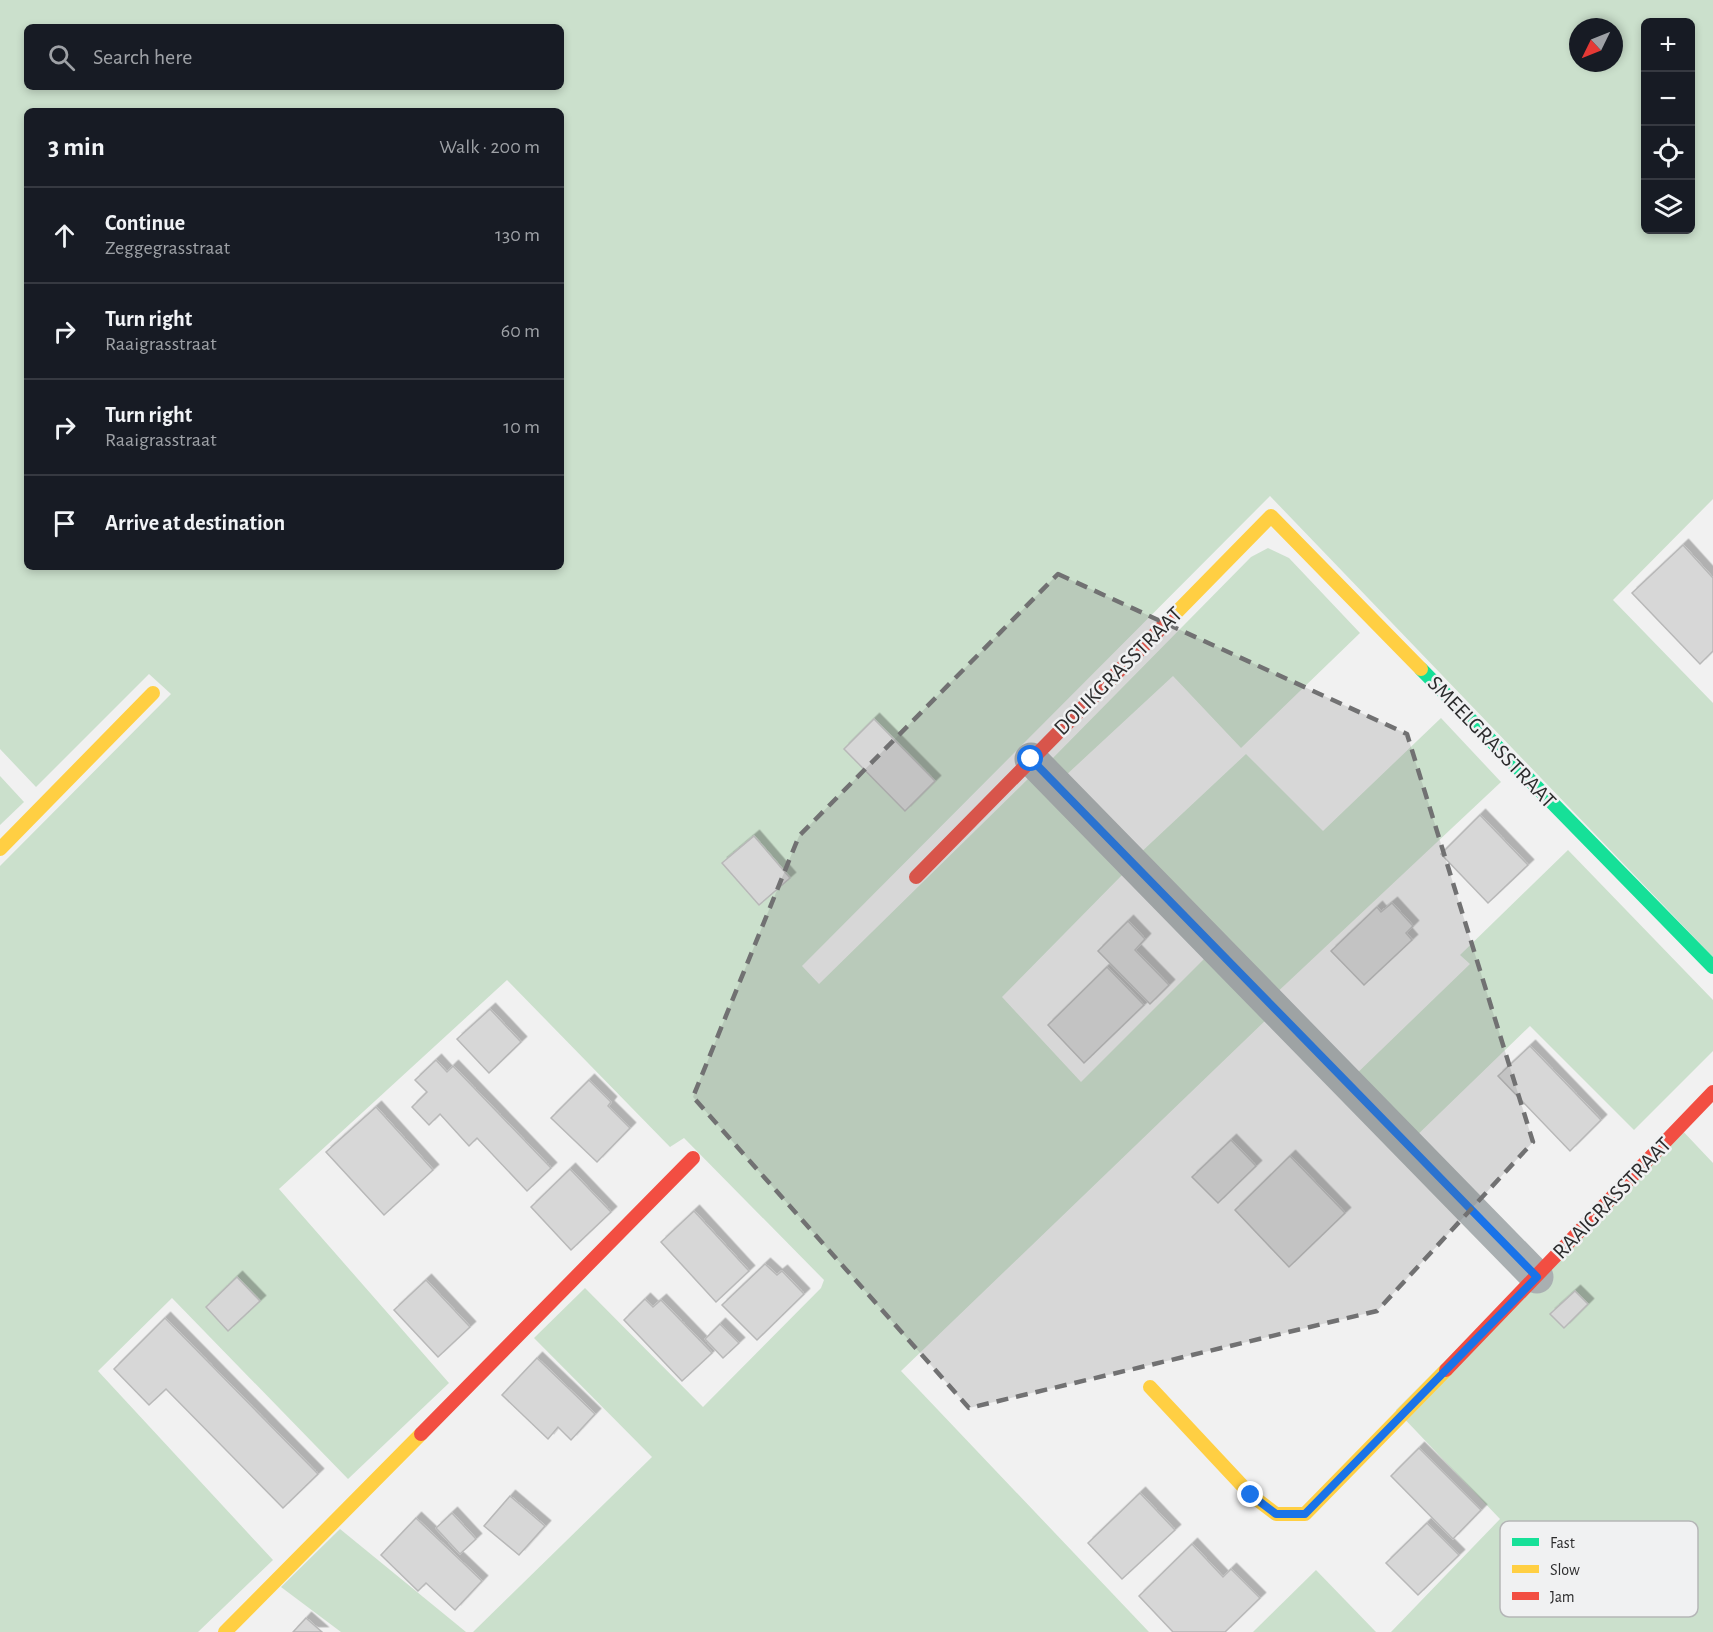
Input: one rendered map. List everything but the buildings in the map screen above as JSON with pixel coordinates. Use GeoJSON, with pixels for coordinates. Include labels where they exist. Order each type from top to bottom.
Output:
{"type":"FeatureCollection","features":[{"type":"Feature","properties":{"kind":"street","name":"DOLIKGRASSTRAAT"},"geometry":{"type":"LineString","coordinates":[[916,877],[1271,516]]}},
{"type":"Feature","properties":{"kind":"street","name":"SMEELGRASSTRAAT"},"geometry":{"type":"LineString","coordinates":[[1271,516],[1713,967]]}},
{"type":"Feature","properties":{"kind":"street"},"geometry":{"type":"LineString","coordinates":[[0,849],[153,693]]}},
{"type":"Feature","properties":{"kind":"street"},"geometry":{"type":"LineString","coordinates":[[1031,759],[1537,1277]]}},
{"type":"Feature","properties":{"kind":"street","name":"RAAIGRASSTRAAT"},"geometry":{"type":"LineString","coordinates":[[1150,1387],[1251,1495],[1276,1514],[1305,1514],[1537,1277],[1713,1092]]}},
{"type":"Feature","properties":{"kind":"street"},"geometry":{"type":"LineString","coordinates":[[225,1632],[693,1158]]}},
{"type":"Feature","properties":{"kind":"highlighted area"},"geometry":{"type":"Polygon","coordinates":[[[1058,574],[1407,734],[1533,1142],[1377,1311],[969,1408],[693,1097],[799,836],[1058,574]]]}},
{"type":"Feature","properties":{"kind":"green space"},"geometry":{"type":"Polygon","coordinates":[[[0,0],[1713,0],[1713,499],[1613,600],[1713,703],[1713,957],[1270,496],[802,966],[819,984],[1034,773],[1127,870],[1002,997],[1081,1082],[1208,955],[1269,1017],[901,1371],[1149,1632],[473,1632],[652,1457],[534,1338],[585,1288],[703,1407],[821,1288],[824,1280],[684,1138],[670,1147],[507,980],[279,1189],[449,1383],[348,1479],[172,1298],[98,1371],[273,1560],[198,1632],[0,1632],[0,866],[171,694],[149,674],[36,787],[0,749],[0,0]]]}},
{"type":"Feature","properties":{"kind":"green space"},"geometry":{"type":"Polygon","coordinates":[[[1268,548],[1289,558],[1360,633],[1241,748],[1173,676],[1064,777],[1050,761],[1251,557],[1268,548]]]}},
{"type":"Feature","properties":{"kind":"green space"},"geometry":{"type":"Polygon","coordinates":[[[1441,718],[1501,782],[1271,998],[1137,856],[1246,754],[1323,831],[1441,718]]]}},
{"type":"Feature","properties":{"kind":"green space"},"geometry":{"type":"Polygon","coordinates":[[[0,776],[24,802],[0,825],[0,776]]]}},
{"type":"Feature","properties":{"kind":"green space"},"geometry":{"type":"Polygon","coordinates":[[[1568,850],[1713,1000],[1713,1051],[1634,1130],[1530,1026],[1409,1143],[1350,1080],[1470,964],[1460,955],[1568,850]]]}},
{"type":"Feature","properties":{"kind":"green space"},"geometry":{"type":"Polygon","coordinates":[[[1679,1127],[1713,1163],[1713,1632],[1391,1632],[1500,1519],[1396,1410],[1679,1127]]]}},
{"type":"Feature","properties":{"kind":"green space"},"geometry":{"type":"Polygon","coordinates":[[[340,1529],[466,1632],[341,1632],[281,1587],[340,1529]]]}},
{"type":"Feature","properties":{"kind":"green space"},"geometry":{"type":"Polygon","coordinates":[[[1316,1570],[1376,1632],[1253,1632],[1316,1570]]]}},
{"type":"Feature","properties":{"kind":"traffic: fast"},"geometry":{"type":"LineString","coordinates":[[1421,669],[1713,967]]}},
{"type":"Feature","properties":{"kind":"traffic: slow"},"geometry":{"type":"LineString","coordinates":[[1169,620],[1271,516],[1421,669]]}},
{"type":"Feature","properties":{"kind":"traffic: slow"},"geometry":{"type":"LineString","coordinates":[[0,849],[153,693]]}},
{"type":"Feature","properties":{"kind":"traffic: slow"},"geometry":{"type":"LineString","coordinates":[[1150,1387],[1251,1495],[1276,1514],[1305,1514],[1446,1370]]}},
{"type":"Feature","properties":{"kind":"traffic: slow"},"geometry":{"type":"LineString","coordinates":[[225,1632],[421,1434]]}},
{"type":"Feature","properties":{"kind":"traffic: jam"},"geometry":{"type":"LineString","coordinates":[[916,877],[1169,620]]}},
{"type":"Feature","properties":{"kind":"traffic: jam"},"geometry":{"type":"LineString","coordinates":[[1446,1370],[1713,1092]]}},
{"type":"Feature","properties":{"kind":"traffic: jam"},"geometry":{"type":"LineString","coordinates":[[421,1434],[693,1158]]}},
{"type":"Feature","properties":{"kind":"route"},"geometry":{"type":"LineString","coordinates":[[1031,759],[1537,1277],[1305,1514],[1276,1514],[1251,1495]]}}]}
